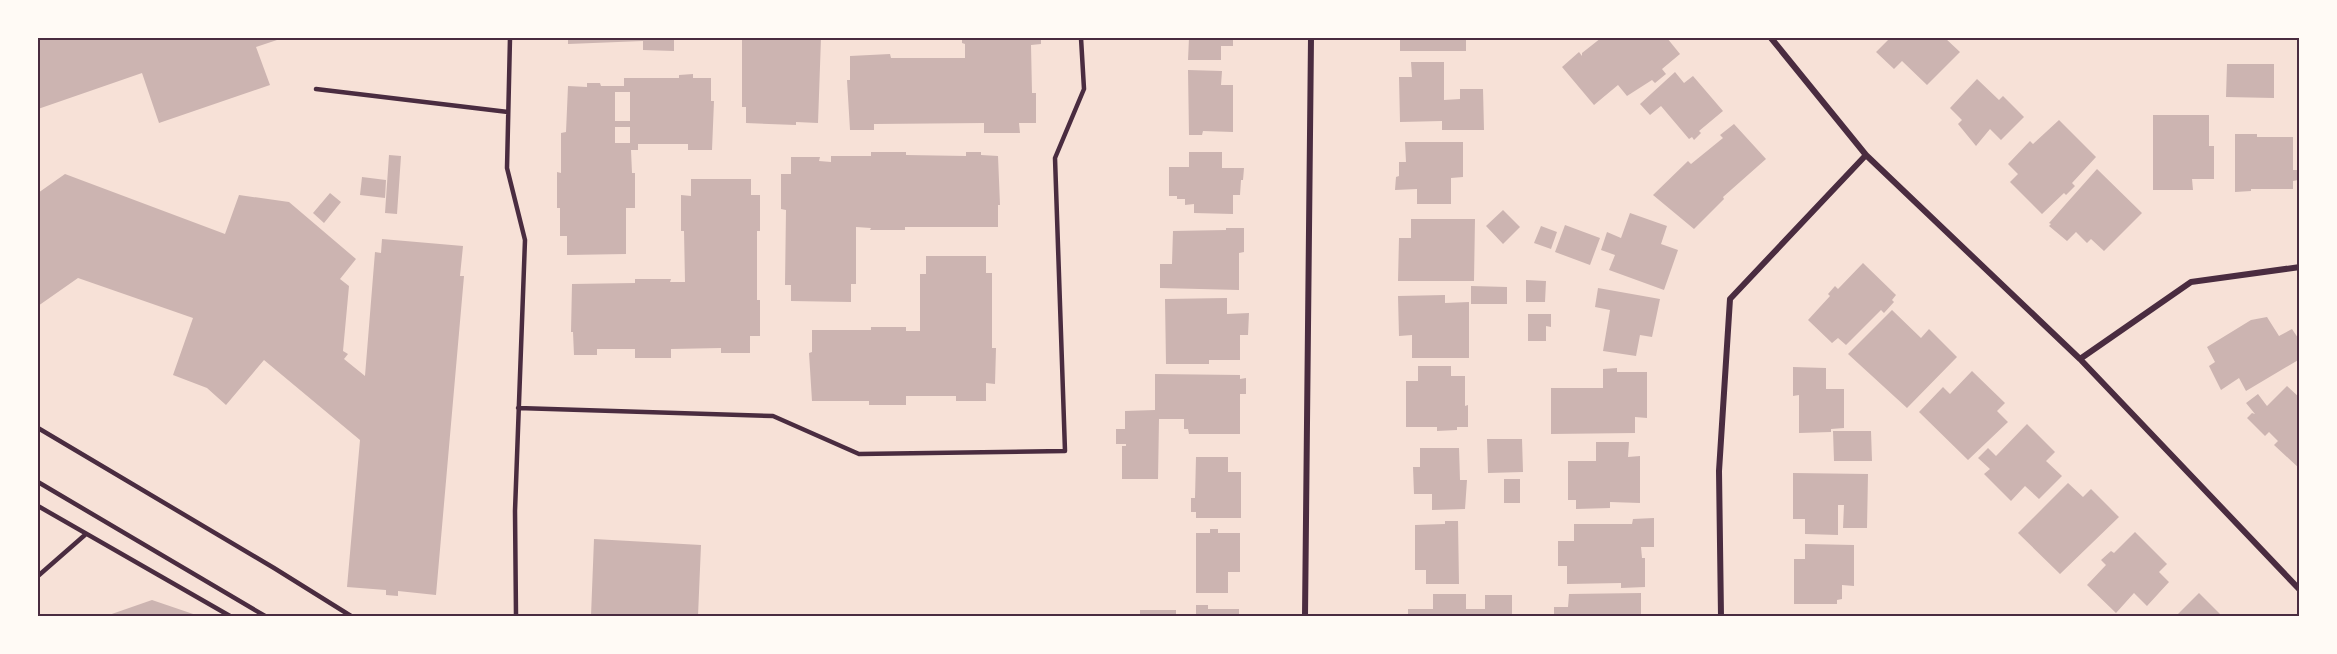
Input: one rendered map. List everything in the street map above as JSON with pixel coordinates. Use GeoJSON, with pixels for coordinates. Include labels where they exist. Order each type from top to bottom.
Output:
{"type":"FeatureCollection","features":[{"type":"Feature","properties":{"kind":"street"},"geometry":{"type":"LineString","coordinates":[[1305,616],[1311,38]]}},
{"type":"Feature","properties":{"kind":"street"},"geometry":{"type":"LineString","coordinates":[[1771,38],[1866,155],[2080,359],[2300,590]]}},
{"type":"Feature","properties":{"kind":"street"},"geometry":{"type":"LineString","coordinates":[[1721,616],[1719,471],[1730,299],[1866,155]]}},
{"type":"Feature","properties":{"kind":"street"},"geometry":{"type":"LineString","coordinates":[[2080,359],[2191,282],[2300,267]]}},
{"type":"Feature","properties":{"kind":"lane"},"geometry":{"type":"LineString","coordinates":[[510,38],[507,168],[525,240],[515,511],[516,616]]}},
{"type":"Feature","properties":{"kind":"lane"},"geometry":{"type":"LineString","coordinates":[[519,408],[773,416],[859,454],[1065,451],[1055,158],[1084,89],[1081,38]]}},
{"type":"Feature","properties":{"kind":"lane"},"geometry":{"type":"LineString","coordinates":[[316,89],[508,112]]}},
{"type":"Feature","properties":{"kind":"lane"},"geometry":{"type":"LineString","coordinates":[[38,428],[351,616]]}},
{"type":"Feature","properties":{"kind":"lane"},"geometry":{"type":"LineString","coordinates":[[38,482],[265,616]]}},
{"type":"Feature","properties":{"kind":"lane"},"geometry":{"type":"LineString","coordinates":[[38,506],[230,616]]}},
{"type":"Feature","properties":{"kind":"lane"},"geometry":{"type":"LineString","coordinates":[[38,576],[86,534]]}},
{"type":"Feature","properties":{"kind":"building"},"geometry":{"type":"Polygon","coordinates":[[[38,38],[283,38],[256,47],[270,85],[159,123],[142,73],[38,109],[38,38]]]}},
{"type":"Feature","properties":{"kind":"building"},"geometry":{"type":"Polygon","coordinates":[[[568,38],[674,38],[674,51],[643,50],[643,41],[568,44],[568,38]]]}},
{"type":"Feature","properties":{"kind":"building"},"geometry":{"type":"Polygon","coordinates":[[[742,38],[821,38],[818,123],[796,122],[796,125],[746,123],[746,107],[742,107],[742,38]]]}},
{"type":"Feature","properties":{"kind":"building"},"geometry":{"type":"Polygon","coordinates":[[[962,38],[1041,38],[1041,44],[1031,45],[1032,93],[1036,93],[1036,123],[1019,123],[1020,133],[984,133],[984,123],[874,124],[874,130],[850,130],[847,80],[850,80],[850,56],[890,54],[891,58],[965,58],[965,44],[962,43],[962,38]]]}},
{"type":"Feature","properties":{"kind":"building"},"geometry":{"type":"Polygon","coordinates":[[[1189,38],[1233,38],[1233,46],[1221,46],[1221,60],[1188,60],[1189,38]]]}},
{"type":"Feature","properties":{"kind":"building"},"geometry":{"type":"Polygon","coordinates":[[[1400,38],[1466,38],[1466,51],[1400,51],[1400,38]]]}},
{"type":"Feature","properties":{"kind":"building"},"geometry":{"type":"Polygon","coordinates":[[[1601,38],[1667,38],[1680,54],[1662,69],[1666,74],[1655,83],[1652,80],[1627,96],[1618,85],[1594,105],[1562,67],[1579,52],[1582,56],[1582,53],[1601,38]]]}},
{"type":"Feature","properties":{"kind":"building"},"geometry":{"type":"Polygon","coordinates":[[[1890,38],[1945,38],[1960,52],[1927,85],[1902,61],[1894,69],[1876,52],[1890,38]]]}},
{"type":"Feature","properties":{"kind":"building"},"geometry":{"type":"Polygon","coordinates":[[[1411,62],[1444,62],[1444,100],[1460,99],[1460,89],[1483,89],[1484,130],[1442,130],[1442,121],[1400,122],[1399,77],[1412,77],[1411,62]]]}},
{"type":"Feature","properties":{"kind":"building"},"geometry":{"type":"Polygon","coordinates":[[[2227,64],[2274,64],[2274,98],[2226,97],[2227,64]]]}},
{"type":"Feature","properties":{"kind":"building"},"geometry":{"type":"Polygon","coordinates":[[[1188,70],[1222,71],[1221,85],[1233,85],[1233,132],[1203,131],[1202,135],[1189,135],[1188,70]]]}},
{"type":"Feature","properties":{"kind":"building"},"geometry":{"type":"Polygon","coordinates":[[[1675,72],[1684,83],[1693,76],[1723,111],[1699,131],[1701,133],[1694,140],[1692,137],[1689,139],[1661,106],[1650,115],[1640,104],[1675,72]]]}},
{"type":"Feature","properties":{"kind":"building"},"geometry":{"type":"Polygon","coordinates":[[[693,74],[693,78],[711,78],[711,101],[714,101],[712,150],[688,150],[688,144],[638,144],[638,150],[631,150],[632,173],[635,173],[635,208],[626,208],[626,254],[567,255],[567,236],[560,236],[557,172],[561,173],[561,133],[566,132],[568,86],[587,87],[587,83],[600,83],[601,86],[624,86],[624,78],[679,78],[679,75],[693,74]],[[615,92],[615,121],[630,121],[630,92],[615,92]],[[615,127],[615,143],[630,143],[630,127],[615,127]]]}},
{"type":"Feature","properties":{"kind":"building"},"geometry":{"type":"Polygon","coordinates":[[[1977,79],[1999,100],[2003,96],[2024,117],[2001,140],[1990,129],[1976,146],[1958,124],[1962,120],[1950,108],[1977,79]]]}},
{"type":"Feature","properties":{"kind":"building"},"geometry":{"type":"Polygon","coordinates":[[[2153,115],[2209,115],[2209,146],[2214,146],[2214,179],[2192,179],[2193,190],[2153,190],[2153,115]]]}},
{"type":"Feature","properties":{"kind":"building"},"geometry":{"type":"Polygon","coordinates":[[[2059,120],[2096,157],[2072,183],[2075,186],[2042,214],[2010,182],[2018,174],[2008,164],[2030,141],[2033,144],[2059,120]]]}},
{"type":"Feature","properties":{"kind":"building"},"geometry":{"type":"Polygon","coordinates":[[[1734,124],[1766,159],[1723,197],[1724,199],[1694,229],[1653,195],[1688,161],[1691,164],[1723,138],[1720,135],[1734,124]]]}},
{"type":"Feature","properties":{"kind":"building"},"geometry":{"type":"Polygon","coordinates":[[[2235,134],[2257,134],[2257,137],[2293,137],[2293,170],[2298,170],[2298,180],[2293,181],[2293,189],[2251,189],[2251,191],[2235,192],[2235,134]]]}},
{"type":"Feature","properties":{"kind":"building"},"geometry":{"type":"Polygon","coordinates":[[[1405,142],[1463,142],[1463,177],[1451,178],[1451,204],[1417,204],[1417,189],[1395,190],[1396,177],[1399,176],[1399,162],[1406,162],[1405,142]]]}},
{"type":"Feature","properties":{"kind":"building"},"geometry":{"type":"Polygon","coordinates":[[[871,152],[966,156],[966,152],[981,152],[981,155],[998,156],[1000,205],[998,205],[998,227],[905,227],[905,230],[870,230],[871,228],[856,227],[856,284],[851,284],[851,302],[791,301],[791,285],[785,285],[786,210],[781,209],[781,174],[791,174],[791,157],[820,157],[819,161],[831,162],[831,156],[871,156],[871,152]]]}},
{"type":"Feature","properties":{"kind":"building"},"geometry":{"type":"Polygon","coordinates":[[[1189,152],[1222,152],[1222,168],[1244,168],[1240,195],[1233,195],[1233,214],[1194,213],[1194,204],[1185,205],[1185,199],[1169,196],[1169,167],[1189,167],[1189,152]]]}},
{"type":"Feature","properties":{"kind":"building"},"geometry":{"type":"Polygon","coordinates":[[[389,155],[401,156],[397,214],[385,213],[389,155]]]}},
{"type":"Feature","properties":{"kind":"building"},"geometry":{"type":"Polygon","coordinates":[[[2097,169],[2142,213],[2104,251],[2091,239],[2087,243],[2076,232],[2067,241],[2049,226],[2051,224],[2049,223],[2097,169]]]}},
{"type":"Feature","properties":{"kind":"building"},"geometry":{"type":"Polygon","coordinates":[[[65,174],[225,234],[239,195],[289,202],[356,259],[340,279],[349,286],[343,351],[348,354],[344,359],[365,376],[375,252],[381,253],[382,239],[463,246],[460,276],[464,276],[436,595],[398,591],[398,596],[386,595],[386,590],[347,587],[360,440],[264,360],[226,405],[207,388],[173,375],[193,318],[78,278],[38,306],[38,193],[65,174]]]}},
{"type":"Feature","properties":{"kind":"building"},"geometry":{"type":"Polygon","coordinates":[[[362,177],[386,180],[385,198],[360,195],[362,177]]]}},
{"type":"Feature","properties":{"kind":"building"},"geometry":{"type":"Polygon","coordinates":[[[691,179],[751,179],[751,195],[760,195],[760,231],[757,231],[757,300],[760,300],[760,336],[750,336],[750,353],[721,353],[721,348],[671,349],[671,358],[635,358],[635,349],[597,349],[597,355],[574,355],[573,332],[571,332],[572,284],[635,283],[635,279],[671,279],[670,282],[685,282],[681,195],[691,196],[691,179]]]}},
{"type":"Feature","properties":{"kind":"building"},"geometry":{"type":"Polygon","coordinates":[[[330,193],[341,202],[324,223],[313,213],[330,193]]]}},
{"type":"Feature","properties":{"kind":"building"},"geometry":{"type":"Polygon","coordinates":[[[1503,210],[1520,227],[1503,244],[1486,226],[1503,210]]]}},
{"type":"Feature","properties":{"kind":"building"},"geometry":{"type":"Polygon","coordinates":[[[1630,213],[1667,226],[1661,244],[1678,250],[1664,290],[1609,270],[1615,255],[1601,250],[1607,232],[1621,238],[1630,213]]]}},
{"type":"Feature","properties":{"kind":"building"},"geometry":{"type":"Polygon","coordinates":[[[1411,219],[1475,219],[1474,281],[1398,281],[1399,238],[1411,238],[1411,219]]]}},
{"type":"Feature","properties":{"kind":"building"},"geometry":{"type":"Polygon","coordinates":[[[1565,225],[1600,238],[1590,265],[1555,252],[1565,225]]]}},
{"type":"Feature","properties":{"kind":"building"},"geometry":{"type":"Polygon","coordinates":[[[1541,226],[1557,232],[1551,249],[1534,243],[1541,226]]]}},
{"type":"Feature","properties":{"kind":"building"},"geometry":{"type":"Polygon","coordinates":[[[1226,228],[1244,228],[1244,252],[1239,253],[1239,290],[1160,288],[1160,264],[1172,264],[1173,231],[1226,230],[1226,228]]]}},
{"type":"Feature","properties":{"kind":"building"},"geometry":{"type":"Polygon","coordinates":[[[926,256],[986,256],[986,273],[992,273],[992,348],[996,348],[995,384],[986,383],[986,401],[956,401],[956,396],[906,396],[906,405],[869,405],[869,401],[812,401],[809,353],[812,352],[812,330],[871,330],[871,327],[906,327],[906,331],[920,331],[920,274],[926,274],[926,256]]]}},
{"type":"Feature","properties":{"kind":"building"},"geometry":{"type":"Polygon","coordinates":[[[1863,263],[1896,295],[1892,300],[1894,302],[1884,313],[1881,310],[1846,345],[1838,338],[1832,343],[1808,320],[1830,296],[1828,294],[1835,286],[1838,289],[1863,263]]]}},
{"type":"Feature","properties":{"kind":"building"},"geometry":{"type":"Polygon","coordinates":[[[1526,280],[1546,281],[1545,302],[1526,302],[1526,280]]]}},
{"type":"Feature","properties":{"kind":"building"},"geometry":{"type":"Polygon","coordinates":[[[1471,286],[1507,287],[1507,304],[1471,304],[1471,286]]]}},
{"type":"Feature","properties":{"kind":"building"},"geometry":{"type":"Polygon","coordinates":[[[1598,288],[1660,299],[1652,337],[1640,335],[1636,356],[1603,351],[1610,310],[1595,307],[1598,288]]]}},
{"type":"Feature","properties":{"kind":"building"},"geometry":{"type":"Polygon","coordinates":[[[1445,295],[1445,303],[1469,302],[1469,358],[1412,358],[1412,335],[1399,336],[1398,296],[1445,295]]]}},
{"type":"Feature","properties":{"kind":"building"},"geometry":{"type":"Polygon","coordinates":[[[1227,298],[1227,314],[1249,313],[1248,335],[1240,335],[1240,360],[1209,360],[1209,364],[1166,364],[1165,299],[1227,298]]]}},
{"type":"Feature","properties":{"kind":"building"},"geometry":{"type":"Polygon","coordinates":[[[1892,310],[1921,338],[1929,329],[1957,357],[1907,408],[1848,354],[1892,310]]]}},
{"type":"Feature","properties":{"kind":"building"},"geometry":{"type":"Polygon","coordinates":[[[1528,314],[1551,314],[1551,327],[1546,326],[1546,341],[1528,341],[1528,314]]]}},
{"type":"Feature","properties":{"kind":"building"},"geometry":{"type":"Polygon","coordinates":[[[2267,317],[2279,336],[2292,329],[2300,341],[2300,359],[2246,391],[2239,378],[2221,390],[2209,366],[2215,362],[2207,347],[2251,320],[2267,317]]]}},
{"type":"Feature","properties":{"kind":"building"},"geometry":{"type":"Polygon","coordinates":[[[1418,366],[1451,366],[1451,376],[1465,376],[1468,427],[1437,431],[1437,427],[1406,427],[1406,381],[1418,381],[1418,366]]]}},
{"type":"Feature","properties":{"kind":"building"},"geometry":{"type":"Polygon","coordinates":[[[1793,367],[1826,368],[1826,389],[1844,389],[1844,428],[1831,429],[1831,432],[1799,433],[1799,395],[1793,396],[1793,367]]]}},
{"type":"Feature","properties":{"kind":"building"},"geometry":{"type":"Polygon","coordinates":[[[1617,368],[1617,372],[1647,372],[1647,418],[1635,417],[1635,433],[1551,434],[1551,388],[1603,388],[1603,369],[1617,368]]]}},
{"type":"Feature","properties":{"kind":"building"},"geometry":{"type":"Polygon","coordinates":[[[1972,371],[2005,403],[1997,411],[2008,422],[1968,460],[1919,412],[1943,387],[1950,394],[1972,371]]]}},
{"type":"Feature","properties":{"kind":"building"},"geometry":{"type":"Polygon","coordinates":[[[1155,374],[1240,375],[1240,379],[1246,378],[1246,394],[1240,394],[1240,434],[1189,434],[1188,429],[1184,429],[1184,419],[1159,419],[1158,479],[1122,479],[1122,446],[1126,444],[1116,444],[1116,429],[1125,429],[1125,411],[1155,410],[1155,374]]]}},
{"type":"Feature","properties":{"kind":"building"},"geometry":{"type":"Polygon","coordinates":[[[2287,386],[2300,398],[2300,469],[2274,445],[2278,441],[2269,432],[2265,436],[2247,418],[2252,413],[2255,414],[2246,403],[2258,394],[2267,406],[2287,386]]]}},
{"type":"Feature","properties":{"kind":"building"},"geometry":{"type":"Polygon","coordinates":[[[2027,424],[2055,452],[2046,461],[2062,476],[2039,499],[2025,486],[2011,501],[1984,474],[1990,469],[1978,458],[1988,448],[1996,456],[2027,424]]]}},
{"type":"Feature","properties":{"kind":"building"},"geometry":{"type":"Polygon","coordinates":[[[1833,431],[1871,431],[1872,461],[1834,461],[1833,431]]]}},
{"type":"Feature","properties":{"kind":"building"},"geometry":{"type":"Polygon","coordinates":[[[1487,439],[1522,439],[1523,472],[1488,473],[1487,439]]]}},
{"type":"Feature","properties":{"kind":"building"},"geometry":{"type":"Polygon","coordinates":[[[1596,442],[1629,442],[1628,457],[1640,456],[1640,503],[1610,502],[1610,508],[1576,509],[1576,500],[1568,500],[1568,461],[1596,461],[1596,442]]]}},
{"type":"Feature","properties":{"kind":"building"},"geometry":{"type":"Polygon","coordinates":[[[1420,448],[1459,448],[1460,480],[1467,480],[1465,509],[1432,510],[1432,494],[1414,494],[1413,467],[1420,467],[1420,448]]]}},
{"type":"Feature","properties":{"kind":"building"},"geometry":{"type":"Polygon","coordinates":[[[1196,457],[1228,457],[1228,472],[1241,472],[1241,518],[1196,518],[1196,512],[1191,512],[1191,498],[1195,498],[1196,457]]]}},
{"type":"Feature","properties":{"kind":"building"},"geometry":{"type":"Polygon","coordinates":[[[1793,473],[1868,474],[1867,528],[1843,528],[1844,505],[1838,505],[1838,535],[1805,534],[1805,519],[1793,519],[1793,473]]]}},
{"type":"Feature","properties":{"kind":"building"},"geometry":{"type":"Polygon","coordinates":[[[1504,479],[1520,479],[1520,503],[1504,503],[1504,479]]]}},
{"type":"Feature","properties":{"kind":"building"},"geometry":{"type":"Polygon","coordinates":[[[2068,483],[2083,497],[2091,489],[2119,517],[2060,574],[2018,533],[2068,483]]]}},
{"type":"Feature","properties":{"kind":"building"},"geometry":{"type":"Polygon","coordinates":[[[1654,518],[1654,547],[1641,547],[1642,558],[1645,558],[1645,587],[1621,588],[1621,583],[1567,584],[1567,566],[1558,566],[1558,541],[1574,541],[1574,524],[1632,524],[1633,519],[1654,518]]]}},
{"type":"Feature","properties":{"kind":"building"},"geometry":{"type":"Polygon","coordinates":[[[1445,521],[1458,521],[1459,584],[1426,584],[1426,570],[1415,570],[1415,525],[1445,524],[1445,521]]]}},
{"type":"Feature","properties":{"kind":"building"},"geometry":{"type":"Polygon","coordinates":[[[1210,529],[1218,529],[1218,533],[1240,533],[1240,572],[1228,572],[1228,593],[1196,593],[1196,533],[1210,533],[1210,529]]]}},
{"type":"Feature","properties":{"kind":"building"},"geometry":{"type":"Polygon","coordinates":[[[2135,532],[2167,564],[2159,572],[2169,582],[2147,606],[2134,593],[2116,613],[2087,585],[2106,565],[2101,560],[2111,551],[2114,553],[2135,532]]]}},
{"type":"Feature","properties":{"kind":"building"},"geometry":{"type":"Polygon","coordinates":[[[594,539],[701,545],[698,616],[591,616],[594,539]]]}},
{"type":"Feature","properties":{"kind":"building"},"geometry":{"type":"Polygon","coordinates":[[[1805,544],[1854,545],[1854,586],[1842,585],[1842,599],[1837,600],[1837,604],[1794,604],[1794,559],[1805,559],[1805,544]]]}},
{"type":"Feature","properties":{"kind":"building"},"geometry":{"type":"Polygon","coordinates":[[[1641,593],[1641,616],[1554,616],[1554,607],[1568,607],[1569,594],[1641,593]]]}},
{"type":"Feature","properties":{"kind":"building"},"geometry":{"type":"Polygon","coordinates":[[[2199,593],[2222,616],[2176,616],[2199,593]]]}},
{"type":"Feature","properties":{"kind":"building"},"geometry":{"type":"Polygon","coordinates":[[[1433,594],[1466,594],[1466,609],[1485,609],[1485,595],[1512,595],[1512,616],[1408,616],[1408,609],[1433,609],[1433,594]]]}},
{"type":"Feature","properties":{"kind":"building"},"geometry":{"type":"Polygon","coordinates":[[[152,600],[199,616],[106,616],[152,600]]]}},
{"type":"Feature","properties":{"kind":"building"},"geometry":{"type":"Polygon","coordinates":[[[1196,605],[1208,605],[1208,609],[1239,609],[1239,616],[1196,616],[1196,605]]]}},
{"type":"Feature","properties":{"kind":"building"},"geometry":{"type":"Polygon","coordinates":[[[1140,610],[1176,610],[1176,616],[1140,616],[1140,610]]]}}]}
